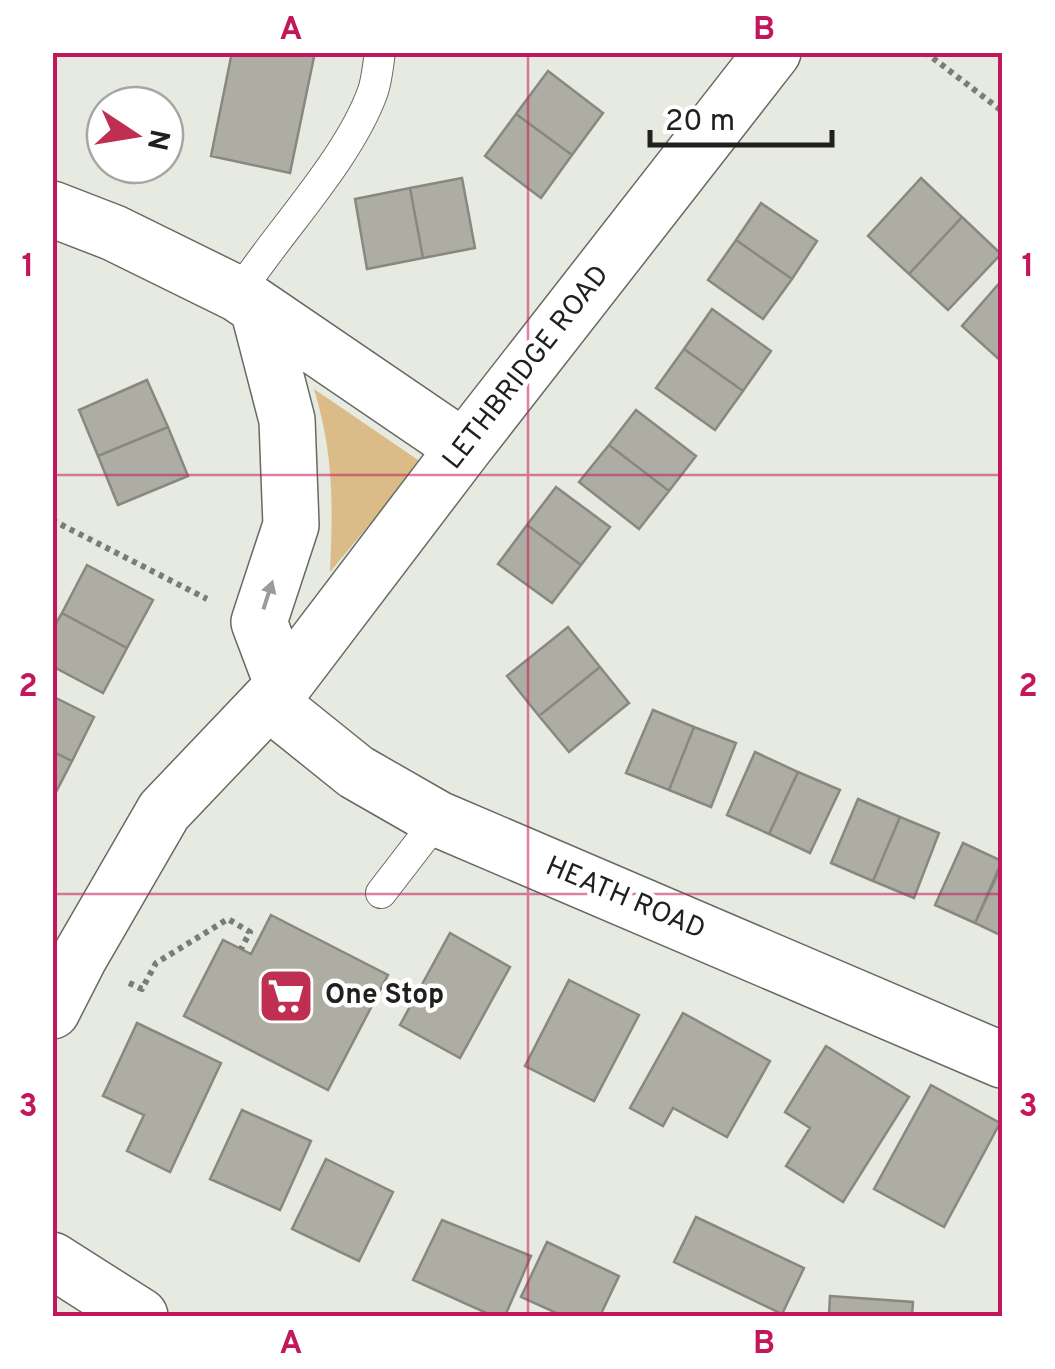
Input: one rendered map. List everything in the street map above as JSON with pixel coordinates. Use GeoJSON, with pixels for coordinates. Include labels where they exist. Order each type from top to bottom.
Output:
{"type":"FeatureCollection","features":[{"type":"Feature","properties":{"kind":"street","name":"LETHBRIDGE ROAD"},"geometry":{"type":"LineString","coordinates":[[52,1011],[164,812],[276,694],[773,52]]}},
{"type":"Feature","properties":{"kind":"street"},"geometry":{"type":"LineString","coordinates":[[52,209],[114,232],[248,301],[464,448]]}},
{"type":"Feature","properties":{"kind":"street"},"geometry":{"type":"LineString","coordinates":[[248,301],[287,420],[290,526],[259,622],[276,694]]}},
{"type":"Feature","properties":{"kind":"street","name":"HEATH ROAD"},"geometry":{"type":"LineString","coordinates":[[276,694],[356,772],[438,818],[1002,1060]]}},
{"type":"Feature","properties":{"kind":"street"},"geometry":{"type":"LineString","coordinates":[[52,1260],[140,1316]]}},
{"type":"Feature","properties":{"kind":"lane"},"geometry":{"type":"LineString","coordinates":[[248,301],[265,252],[348,142],[374,90],[380,52]]}},
{"type":"Feature","properties":{"kind":"lane"},"geometry":{"type":"LineString","coordinates":[[380,893],[438,818]]}},
{"type":"Feature","properties":{"kind":"path"},"geometry":{"type":"LineString","coordinates":[[925,52],[1002,111]]}},
{"type":"Feature","properties":{"kind":"path"},"geometry":{"type":"LineString","coordinates":[[52,520],[259,622]]}},
{"type":"Feature","properties":{"kind":"path"},"geometry":{"type":"LineString","coordinates":[[148,979],[156,963],[228,919],[250,932],[241,949]]}},
{"type":"Feature","properties":{"kind":"shaded area"},"geometry":{"type":"Polygon","coordinates":[[[314,389],[421,462],[330,572],[331,480],[314,389]]]}},
{"type":"Feature","properties":{"kind":"building"},"geometry":{"type":"Polygon","coordinates":[[[232,52],[315,52],[290,173],[211,156],[232,52]]]}},
{"type":"Feature","properties":{"kind":"building"},"geometry":{"type":"Polygon","coordinates":[[[548,71],[603,113],[572,155],[516,114],[548,71]]]}},
{"type":"Feature","properties":{"kind":"building"},"geometry":{"type":"Polygon","coordinates":[[[516,114],[572,155],[541,198],[485,156],[516,114]]]}},
{"type":"Feature","properties":{"kind":"building"},"geometry":{"type":"Polygon","coordinates":[[[462,178],[475,248],[423,258],[410,188],[462,178]]]}},
{"type":"Feature","properties":{"kind":"building"},"geometry":{"type":"Polygon","coordinates":[[[921,178],[962,217],[909,274],[868,236],[921,178]]]}},
{"type":"Feature","properties":{"kind":"building"},"geometry":{"type":"Polygon","coordinates":[[[410,188],[423,258],[367,269],[355,199],[410,188]]]}},
{"type":"Feature","properties":{"kind":"building"},"geometry":{"type":"Polygon","coordinates":[[[761,203],[817,241],[792,279],[736,240],[761,203]]]}},
{"type":"Feature","properties":{"kind":"building"},"geometry":{"type":"Polygon","coordinates":[[[962,217],[1001,254],[948,310],[909,274],[962,217]]]}},
{"type":"Feature","properties":{"kind":"building"},"geometry":{"type":"Polygon","coordinates":[[[736,240],[792,279],[763,319],[708,280],[736,240]]]}},
{"type":"Feature","properties":{"kind":"building"},"geometry":{"type":"Polygon","coordinates":[[[1002,280],[1002,362],[962,326],[1002,280]]]}},
{"type":"Feature","properties":{"kind":"building"},"geometry":{"type":"Polygon","coordinates":[[[712,309],[771,351],[743,391],[684,349],[712,309]]]}},
{"type":"Feature","properties":{"kind":"building"},"geometry":{"type":"Polygon","coordinates":[[[684,349],[743,391],[715,430],[656,388],[684,349]]]}},
{"type":"Feature","properties":{"kind":"building"},"geometry":{"type":"Polygon","coordinates":[[[147,380],[168,427],[98,456],[79,410],[147,380]]]}},
{"type":"Feature","properties":{"kind":"building"},"geometry":{"type":"Polygon","coordinates":[[[636,410],[696,456],[669,491],[609,445],[636,410]]]}},
{"type":"Feature","properties":{"kind":"building"},"geometry":{"type":"Polygon","coordinates":[[[168,427],[188,476],[118,505],[98,456],[168,427]]]}},
{"type":"Feature","properties":{"kind":"building"},"geometry":{"type":"Polygon","coordinates":[[[609,445],[669,491],[639,529],[579,482],[609,445]]]}},
{"type":"Feature","properties":{"kind":"building"},"geometry":{"type":"Polygon","coordinates":[[[556,487],[610,527],[581,565],[527,525],[556,487]]]}},
{"type":"Feature","properties":{"kind":"building"},"geometry":{"type":"Polygon","coordinates":[[[527,525],[581,565],[552,603],[498,564],[527,525]]]}},
{"type":"Feature","properties":{"kind":"building"},"geometry":{"type":"Polygon","coordinates":[[[87,565],[153,600],[127,648],[62,613],[87,565]]]}},
{"type":"Feature","properties":{"kind":"building"},"geometry":{"type":"Polygon","coordinates":[[[62,613],[127,648],[103,693],[52,666],[52,630],[62,613]]]}},
{"type":"Feature","properties":{"kind":"building"},"geometry":{"type":"Polygon","coordinates":[[[568,627],[600,667],[539,716],[507,676],[568,627]]]}},
{"type":"Feature","properties":{"kind":"building"},"geometry":{"type":"Polygon","coordinates":[[[600,667],[629,703],[569,752],[539,716],[600,667]]]}},
{"type":"Feature","properties":{"kind":"building"},"geometry":{"type":"Polygon","coordinates":[[[52,696],[94,717],[72,761],[52,751],[52,696]]]}},
{"type":"Feature","properties":{"kind":"building"},"geometry":{"type":"Polygon","coordinates":[[[653,710],[694,727],[669,790],[626,773],[653,710]]]}},
{"type":"Feature","properties":{"kind":"building"},"geometry":{"type":"Polygon","coordinates":[[[694,727],[736,743],[711,807],[669,790],[694,727]]]}},
{"type":"Feature","properties":{"kind":"building"},"geometry":{"type":"Polygon","coordinates":[[[52,751],[72,761],[52,800],[52,751]]]}},
{"type":"Feature","properties":{"kind":"building"},"geometry":{"type":"Polygon","coordinates":[[[755,752],[798,772],[769,834],[727,815],[755,752]]]}},
{"type":"Feature","properties":{"kind":"building"},"geometry":{"type":"Polygon","coordinates":[[[798,772],[840,790],[810,853],[769,834],[798,772]]]}},
{"type":"Feature","properties":{"kind":"building"},"geometry":{"type":"Polygon","coordinates":[[[858,799],[900,817],[873,881],[831,863],[858,799]]]}},
{"type":"Feature","properties":{"kind":"building"},"geometry":{"type":"Polygon","coordinates":[[[900,817],[939,833],[914,898],[873,881],[900,817]]]}},
{"type":"Feature","properties":{"kind":"building"},"geometry":{"type":"Polygon","coordinates":[[[963,843],[1002,861],[975,923],[935,905],[963,843]]]}},
{"type":"Feature","properties":{"kind":"building"},"geometry":{"type":"Polygon","coordinates":[[[1002,865],[1002,936],[975,923],[1002,865]]]}},
{"type":"Feature","properties":{"kind":"building","name":"One Stop"},"geometry":{"type":"Polygon","coordinates":[[[271,915],[388,975],[328,1090],[184,1016],[223,940],[251,954],[271,915]]]}},
{"type":"Feature","properties":{"kind":"building"},"geometry":{"type":"Polygon","coordinates":[[[450,933],[510,967],[460,1058],[400,1025],[450,933]]]}},
{"type":"Feature","properties":{"kind":"building"},"geometry":{"type":"Polygon","coordinates":[[[569,980],[639,1015],[594,1101],[525,1066],[569,980]]]}},
{"type":"Feature","properties":{"kind":"building"},"geometry":{"type":"Polygon","coordinates":[[[683,1013],[770,1061],[727,1137],[673,1108],[663,1126],[630,1108],[683,1013]]]}},
{"type":"Feature","properties":{"kind":"building"},"geometry":{"type":"Polygon","coordinates":[[[137,1023],[221,1063],[170,1172],[127,1151],[144,1115],[103,1096],[137,1023]]]}},
{"type":"Feature","properties":{"kind":"building"},"geometry":{"type":"Polygon","coordinates":[[[826,1046],[909,1097],[843,1202],[786,1166],[810,1128],[785,1112],[826,1046]]]}},
{"type":"Feature","properties":{"kind":"building"},"geometry":{"type":"Polygon","coordinates":[[[931,1085],[1000,1123],[944,1227],[874,1189],[931,1085]]]}},
{"type":"Feature","properties":{"kind":"building"},"geometry":{"type":"Polygon","coordinates":[[[242,1110],[311,1141],[280,1210],[210,1179],[242,1110]]]}},
{"type":"Feature","properties":{"kind":"building"},"geometry":{"type":"Polygon","coordinates":[[[326,1159],[393,1192],[359,1261],[292,1229],[326,1159]]]}},
{"type":"Feature","properties":{"kind":"building"},"geometry":{"type":"Polygon","coordinates":[[[696,1217],[804,1268],[782,1314],[674,1262],[696,1217]]]}},
{"type":"Feature","properties":{"kind":"building"},"geometry":{"type":"Polygon","coordinates":[[[442,1220],[531,1256],[505,1316],[493,1316],[413,1280],[442,1220]]]}},
{"type":"Feature","properties":{"kind":"building"},"geometry":{"type":"Polygon","coordinates":[[[547,1242],[619,1276],[600,1316],[563,1316],[521,1297],[547,1242]]]}},
{"type":"Feature","properties":{"kind":"building"},"geometry":{"type":"Polygon","coordinates":[[[830,1296],[913,1302],[912,1316],[829,1316],[830,1296]]]}},
{"type":"Feature","properties":{"kind":"place","name":"One Stop"},"geometry":{"type":"Point","coordinates":[286,996]}}]}
